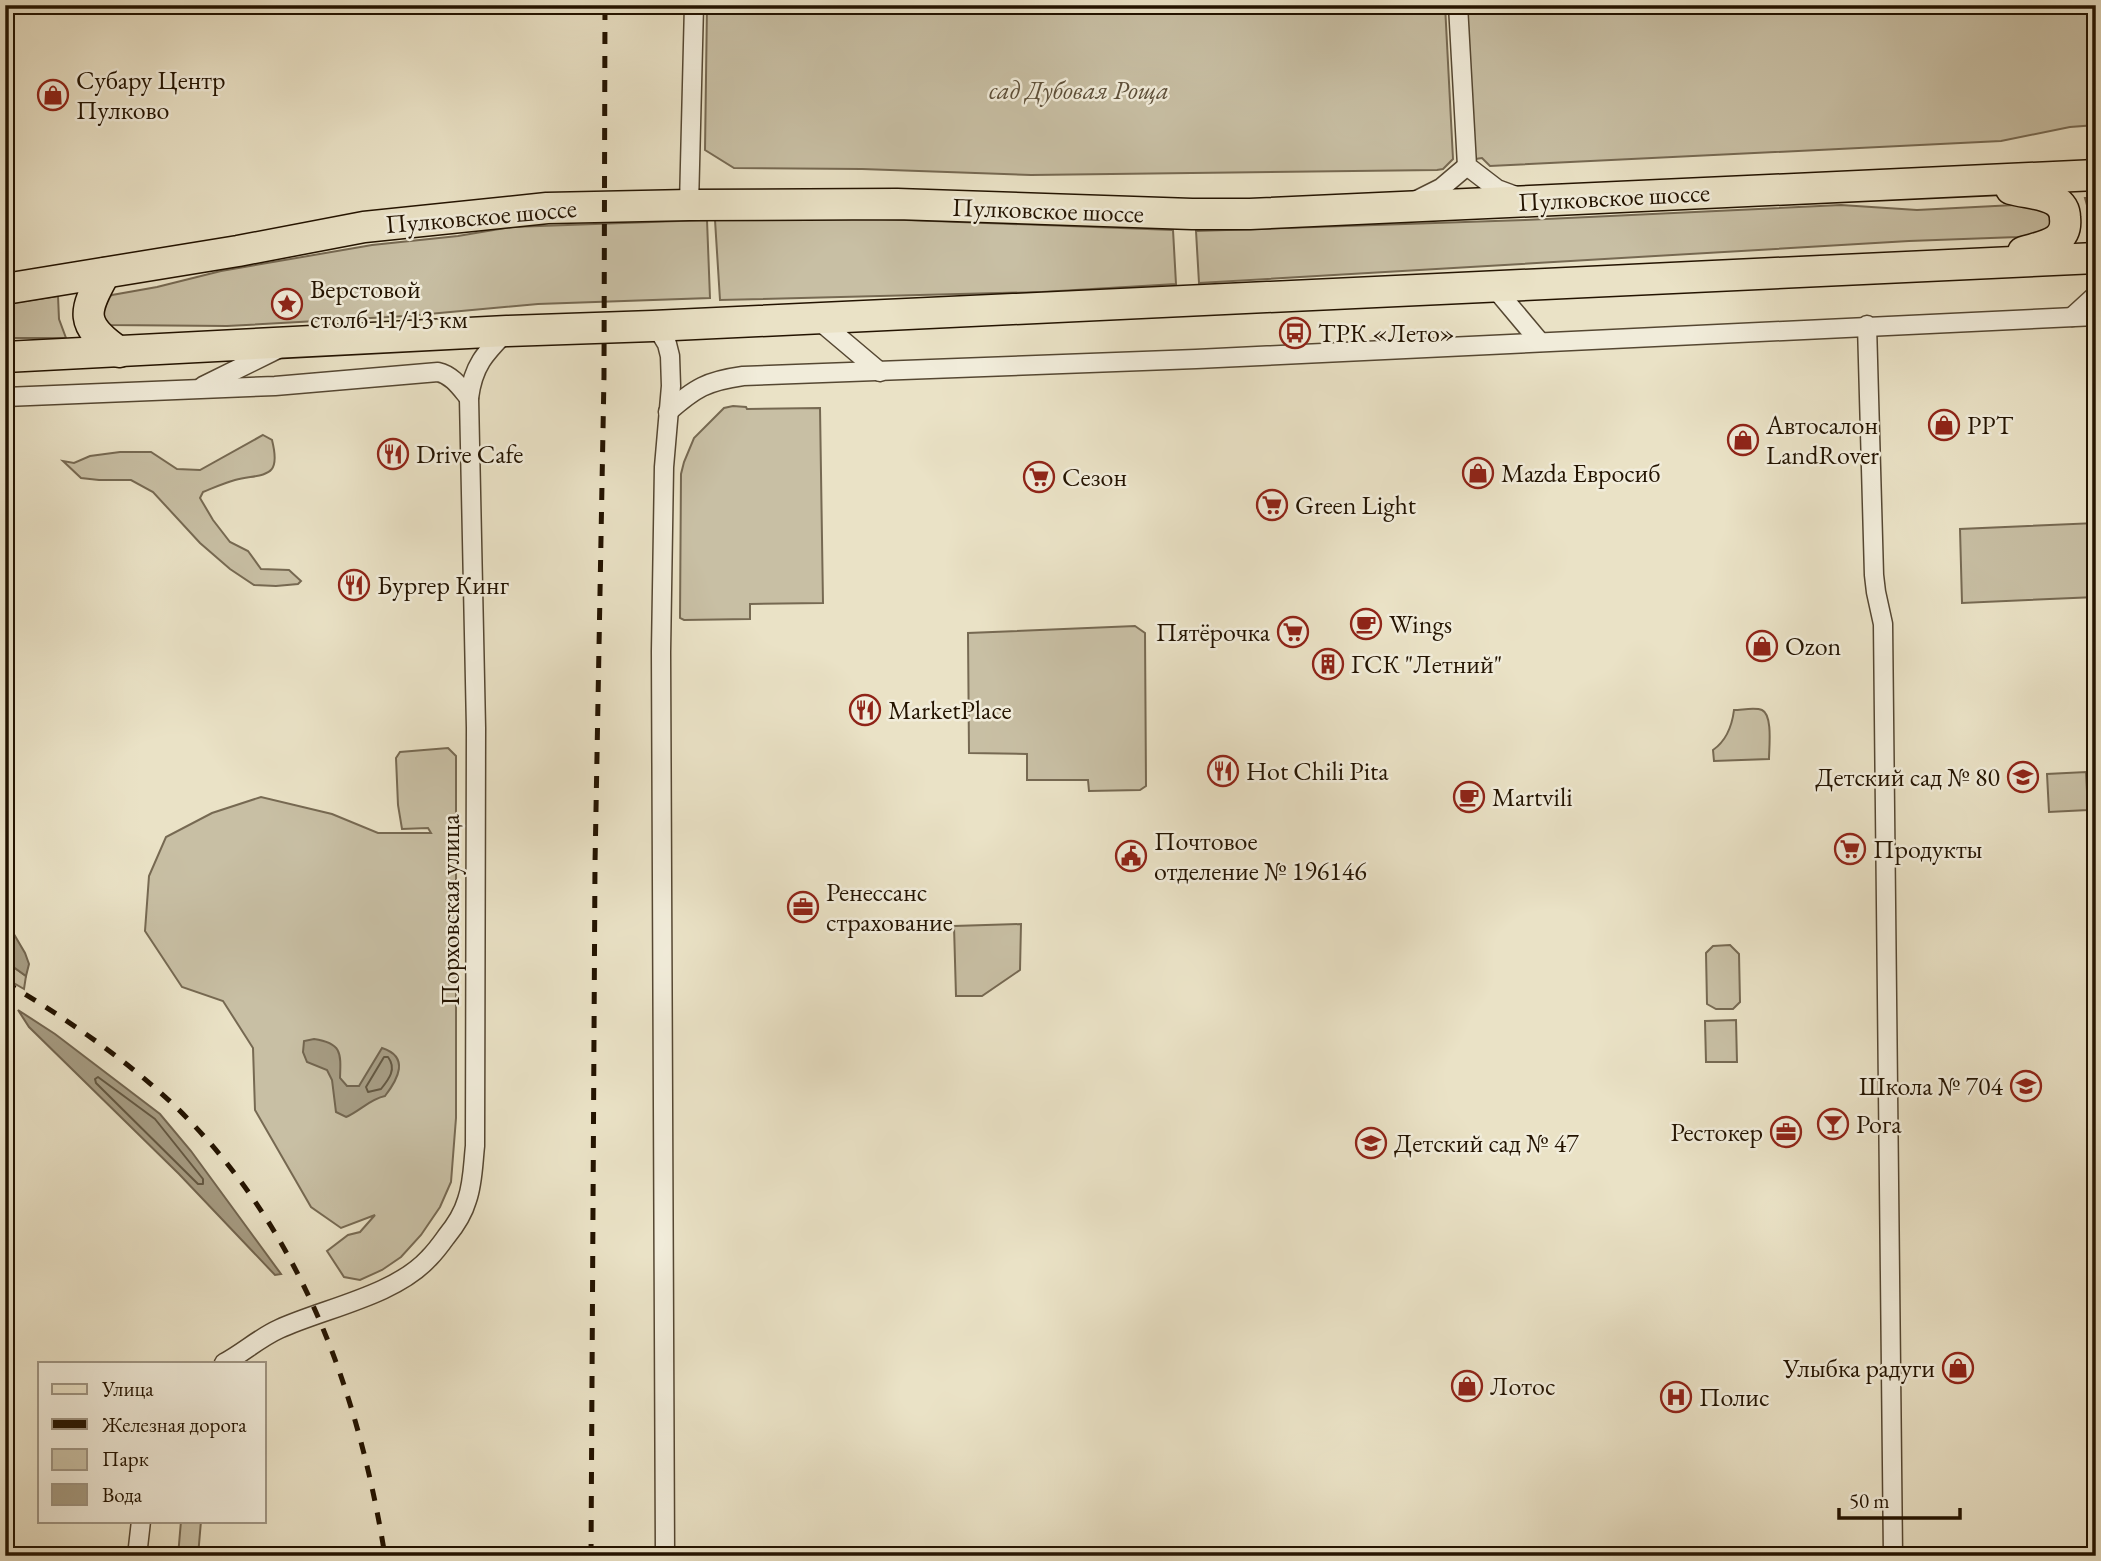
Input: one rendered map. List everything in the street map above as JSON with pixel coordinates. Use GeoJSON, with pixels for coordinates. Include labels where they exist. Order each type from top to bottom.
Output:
{"type":"FeatureCollection","features":[{"type":"Feature","properties":{"kind":"main road","name":"Пулковское шоссе"},"geometry":{"type":"LineString","coordinates":[[5,289],[238,251],[364,227],[547,208],[897,204],[1192,215],[2096,175]]}},
{"type":"Feature","properties":{"kind":"main road"},"geometry":{"type":"LineString","coordinates":[[1981,180],[2054,200],[2062,206],[2065,214],[2065,230],[2057,242],[1997,262]]}},
{"type":"Feature","properties":{"kind":"main road"},"geometry":{"type":"LineString","coordinates":[[5,357],[507,331],[2096,258]]}},
{"type":"Feature","properties":{"kind":"main road"},"geometry":{"type":"LineString","coordinates":[[105,273],[89,304],[88,315],[91,327],[100,338],[119,352]]}},
{"type":"Feature","properties":{"kind":"street"},"geometry":{"type":"LineString","coordinates":[[689,205],[694,5]]}},
{"type":"Feature","properties":{"kind":"street"},"geometry":{"type":"LineString","coordinates":[[1458,5],[1467,166],[1497,189],[1529,201]]}},
{"type":"Feature","properties":{"kind":"street"},"geometry":{"type":"LineString","coordinates":[[1404,207],[1441,188],[1467,166]]}},
{"type":"Feature","properties":{"kind":"street"},"geometry":{"type":"LineString","coordinates":[[1493,286],[1540,342]]}},
{"type":"Feature","properties":{"kind":"street"},"geometry":{"type":"LineString","coordinates":[[2072,317],[2096,295]]}},
{"type":"Feature","properties":{"kind":"street"},"geometry":{"type":"LineString","coordinates":[[668,412],[689,393],[705,384],[743,376],[2096,316]]}},
{"type":"Feature","properties":{"kind":"street"},"geometry":{"type":"LineString","coordinates":[[816,318],[880,372]]}},
{"type":"Feature","properties":{"kind":"street"},"geometry":{"type":"LineString","coordinates":[[653,326],[661,334],[670,356],[671,386],[664,467],[662,652],[665,1556]]}},
{"type":"Feature","properties":{"kind":"street"},"geometry":{"type":"LineString","coordinates":[[1867,326],[1874,575],[1883,624],[1893,1556]]}},
{"type":"Feature","properties":{"kind":"street","name":"Порховская улица"},"geometry":{"type":"LineString","coordinates":[[226,1362],[279,1329],[364,1297],[412,1272],[429,1259],[451,1231],[467,1199],[475,1146],[476,770],[469,398],[471,380],[478,364],[507,331]]}},
{"type":"Feature","properties":{"kind":"street"},"geometry":{"type":"LineString","coordinates":[[196,389],[289,343]]}},
{"type":"Feature","properties":{"kind":"street"},"geometry":{"type":"LineString","coordinates":[[5,397],[275,386],[438,372],[455,381],[469,398]]}},
{"type":"Feature","properties":{"kind":"street"},"geometry":{"type":"LineString","coordinates":[[137,1556],[141,1522]]}},
{"type":"Feature","properties":{"kind":"green space","name":"сад Дубовая Роща"},"geometry":{"type":"Polygon","coordinates":[[[707,5],[1445,5],[1453,159],[1443,169],[1437,170],[1031,175],[734,168],[705,150],[707,5]]]}},
{"type":"Feature","properties":{"kind":"green space"},"geometry":{"type":"Polygon","coordinates":[[[1467,5],[2096,5],[2096,125],[2070,127],[2001,141],[1490,166],[1482,158],[1475,159],[1467,5]]]}},
{"type":"Feature","properties":{"kind":"green space"},"geometry":{"type":"Polygon","coordinates":[[[2085,198],[2096,198],[2096,242],[2088,242],[2090,216],[2085,198]]]}},
{"type":"Feature","properties":{"kind":"green space"},"geometry":{"type":"Polygon","coordinates":[[[2036,204],[2051,214],[2051,227],[2040,235],[1199,283],[1196,231],[1525,220],[1841,205],[1917,210],[2036,204]]]}},
{"type":"Feature","properties":{"kind":"green space"},"geometry":{"type":"Polygon","coordinates":[[[828,217],[1173,230],[1176,284],[1042,292],[720,300],[715,220],[828,217]]]}},
{"type":"Feature","properties":{"kind":"green space"},"geometry":{"type":"Polygon","coordinates":[[[707,220],[710,298],[538,304],[407,316],[227,326],[108,325],[102,320],[102,300],[112,295],[221,271],[372,245],[512,227],[707,220]]]}},
{"type":"Feature","properties":{"kind":"green space"},"geometry":{"type":"Polygon","coordinates":[[[58,296],[59,319],[66,338],[5,338],[5,304],[58,296]]]}},
{"type":"Feature","properties":{"kind":"green space"},"geometry":{"type":"Polygon","coordinates":[[[733,406],[747,409],[820,408],[823,603],[750,604],[750,619],[684,620],[680,618],[681,474],[694,438],[724,408],[733,406]]]}},
{"type":"Feature","properties":{"kind":"green space"},"geometry":{"type":"Polygon","coordinates":[[[263,435],[272,440],[274,453],[275,462],[268,472],[215,487],[203,492],[200,498],[230,542],[248,551],[261,569],[289,570],[301,581],[298,584],[254,585],[230,569],[200,543],[153,492],[131,480],[81,478],[63,461],[74,463],[90,456],[120,452],[151,452],[177,469],[200,470],[263,435]]]}},
{"type":"Feature","properties":{"kind":"green space"},"geometry":{"type":"Polygon","coordinates":[[[2096,523],[2096,597],[1962,603],[1960,529],[2096,523]]]}},
{"type":"Feature","properties":{"kind":"green space"},"geometry":{"type":"Polygon","coordinates":[[[1135,626],[1145,633],[1146,786],[1140,790],[1089,791],[1088,780],[1027,780],[1027,754],[969,753],[968,633],[1135,626]]]}},
{"type":"Feature","properties":{"kind":"green space"},"geometry":{"type":"Polygon","coordinates":[[[1756,709],[1765,713],[1770,732],[1769,759],[1714,761],[1713,750],[1728,733],[1734,710],[1756,709]]]}},
{"type":"Feature","properties":{"kind":"green space"},"geometry":{"type":"Polygon","coordinates":[[[448,748],[456,756],[456,1118],[451,1182],[440,1207],[421,1235],[401,1257],[360,1280],[344,1277],[327,1251],[348,1235],[360,1232],[375,1215],[341,1228],[311,1207],[255,1110],[253,1048],[223,1001],[182,987],[145,931],[149,876],[166,837],[212,813],[261,797],[332,814],[378,833],[431,833],[428,828],[402,829],[396,758],[400,752],[448,748]]]}},
{"type":"Feature","properties":{"kind":"green space"},"geometry":{"type":"Polygon","coordinates":[[[2086,772],[2088,810],[2049,812],[2047,774],[2086,772]]]}},
{"type":"Feature","properties":{"kind":"green space"},"geometry":{"type":"Polygon","coordinates":[[[1021,924],[1020,970],[982,996],[956,996],[954,926],[1021,924]]]}},
{"type":"Feature","properties":{"kind":"green space"},"geometry":{"type":"Polygon","coordinates":[[[1730,945],[1739,954],[1740,1002],[1733,1009],[1716,1009],[1707,1004],[1706,953],[1713,946],[1730,945]]]}},
{"type":"Feature","properties":{"kind":"green space"},"geometry":{"type":"Polygon","coordinates":[[[5,961],[26,976],[24,989],[5,978],[5,961]]]}},
{"type":"Feature","properties":{"kind":"green space"},"geometry":{"type":"Polygon","coordinates":[[[1736,1020],[1737,1062],[1706,1062],[1705,1021],[1736,1020]]]}},
{"type":"Feature","properties":{"kind":"green space"},"geometry":{"type":"Polygon","coordinates":[[[181,1522],[201,1522],[198,1556],[178,1556],[181,1522]]]}},
{"type":"Feature","properties":{"kind":"water"},"geometry":{"type":"Polygon","coordinates":[[[5,923],[25,953],[29,964],[26,976],[5,961],[5,923]]]}},
{"type":"Feature","properties":{"kind":"water"},"geometry":{"type":"Polygon","coordinates":[[[18,1010],[55,1034],[160,1114],[191,1151],[281,1274],[275,1275],[179,1174],[29,1027],[18,1010]]]}},
{"type":"Feature","properties":{"kind":"water"},"geometry":{"type":"Polygon","coordinates":[[[314,1039],[330,1043],[338,1051],[340,1078],[347,1086],[359,1086],[382,1048],[391,1052],[399,1063],[394,1083],[385,1096],[346,1117],[336,1112],[332,1080],[327,1070],[307,1062],[303,1052],[304,1041],[314,1039]]]}},
{"type":"Feature","properties":{"kind":"railway"},"geometry":{"type":"LineString","coordinates":[[591,1556],[595,864],[604,376],[605,5]]}},
{"type":"Feature","properties":{"kind":"railway"},"geometry":{"type":"LineString","coordinates":[[5,982],[94,1040],[157,1090],[219,1154],[257,1205],[290,1258],[317,1314],[340,1372],[358,1432],[385,1556]]}},
{"type":"Feature","properties":{"kind":"place","name":"Субару Центр Пулково"},"geometry":{"type":"Point","coordinates":[53,95]}},
{"type":"Feature","properties":{"kind":"place","name":"Верстовой столб 11/13 км"},"geometry":{"type":"Point","coordinates":[287,304]}},
{"type":"Feature","properties":{"kind":"place","name":"ТРК «Лето»"},"geometry":{"type":"Point","coordinates":[1295,333]}},
{"type":"Feature","properties":{"kind":"place","name":"РРТ"},"geometry":{"type":"Point","coordinates":[1944,425]}},
{"type":"Feature","properties":{"kind":"place","name":"Автосалон LandRover"},"geometry":{"type":"Point","coordinates":[1743,440]}},
{"type":"Feature","properties":{"kind":"place","name":"Drive Cafe"},"geometry":{"type":"Point","coordinates":[393,454]}},
{"type":"Feature","properties":{"kind":"place","name":"Mazda Евросиб"},"geometry":{"type":"Point","coordinates":[1478,473]}},
{"type":"Feature","properties":{"kind":"place","name":"Сезон"},"geometry":{"type":"Point","coordinates":[1039,477]}},
{"type":"Feature","properties":{"kind":"place","name":"Green Light"},"geometry":{"type":"Point","coordinates":[1272,505]}},
{"type":"Feature","properties":{"kind":"place","name":"Бургер Кинг"},"geometry":{"type":"Point","coordinates":[354,585]}},
{"type":"Feature","properties":{"kind":"place","name":"Wings"},"geometry":{"type":"Point","coordinates":[1366,624]}},
{"type":"Feature","properties":{"kind":"place","name":"Пятёрочка"},"geometry":{"type":"Point","coordinates":[1293,632]}},
{"type":"Feature","properties":{"kind":"place","name":"Ozon"},"geometry":{"type":"Point","coordinates":[1762,646]}},
{"type":"Feature","properties":{"kind":"place","name":"ГСК \"Летний\""},"geometry":{"type":"Point","coordinates":[1328,664]}},
{"type":"Feature","properties":{"kind":"place","name":"MarketPlace"},"geometry":{"type":"Point","coordinates":[865,710]}},
{"type":"Feature","properties":{"kind":"place","name":"Hot Chili Pita"},"geometry":{"type":"Point","coordinates":[1223,771]}},
{"type":"Feature","properties":{"kind":"place","name":"Детский сад № 80"},"geometry":{"type":"Point","coordinates":[2023,777]}},
{"type":"Feature","properties":{"kind":"place","name":"Martvili"},"geometry":{"type":"Point","coordinates":[1469,797]}},
{"type":"Feature","properties":{"kind":"place","name":"Продукты"},"geometry":{"type":"Point","coordinates":[1850,849]}},
{"type":"Feature","properties":{"kind":"place","name":"Почтовое отделение № 196146"},"geometry":{"type":"Point","coordinates":[1131,856]}},
{"type":"Feature","properties":{"kind":"place","name":"Ренессанс страхование"},"geometry":{"type":"Point","coordinates":[803,907]}},
{"type":"Feature","properties":{"kind":"place","name":"Школа № 704"},"geometry":{"type":"Point","coordinates":[2026,1086]}},
{"type":"Feature","properties":{"kind":"place","name":"Рога"},"geometry":{"type":"Point","coordinates":[1833,1124]}},
{"type":"Feature","properties":{"kind":"place","name":"Рестокер"},"geometry":{"type":"Point","coordinates":[1786,1132]}},
{"type":"Feature","properties":{"kind":"place","name":"Детский сад № 47"},"geometry":{"type":"Point","coordinates":[1371,1143]}},
{"type":"Feature","properties":{"kind":"place","name":"Улыбка радуги"},"geometry":{"type":"Point","coordinates":[1958,1368]}},
{"type":"Feature","properties":{"kind":"place","name":"Лотос"},"geometry":{"type":"Point","coordinates":[1467,1386]}},
{"type":"Feature","properties":{"kind":"place","name":"Полис"},"geometry":{"type":"Point","coordinates":[1676,1397]}}]}
